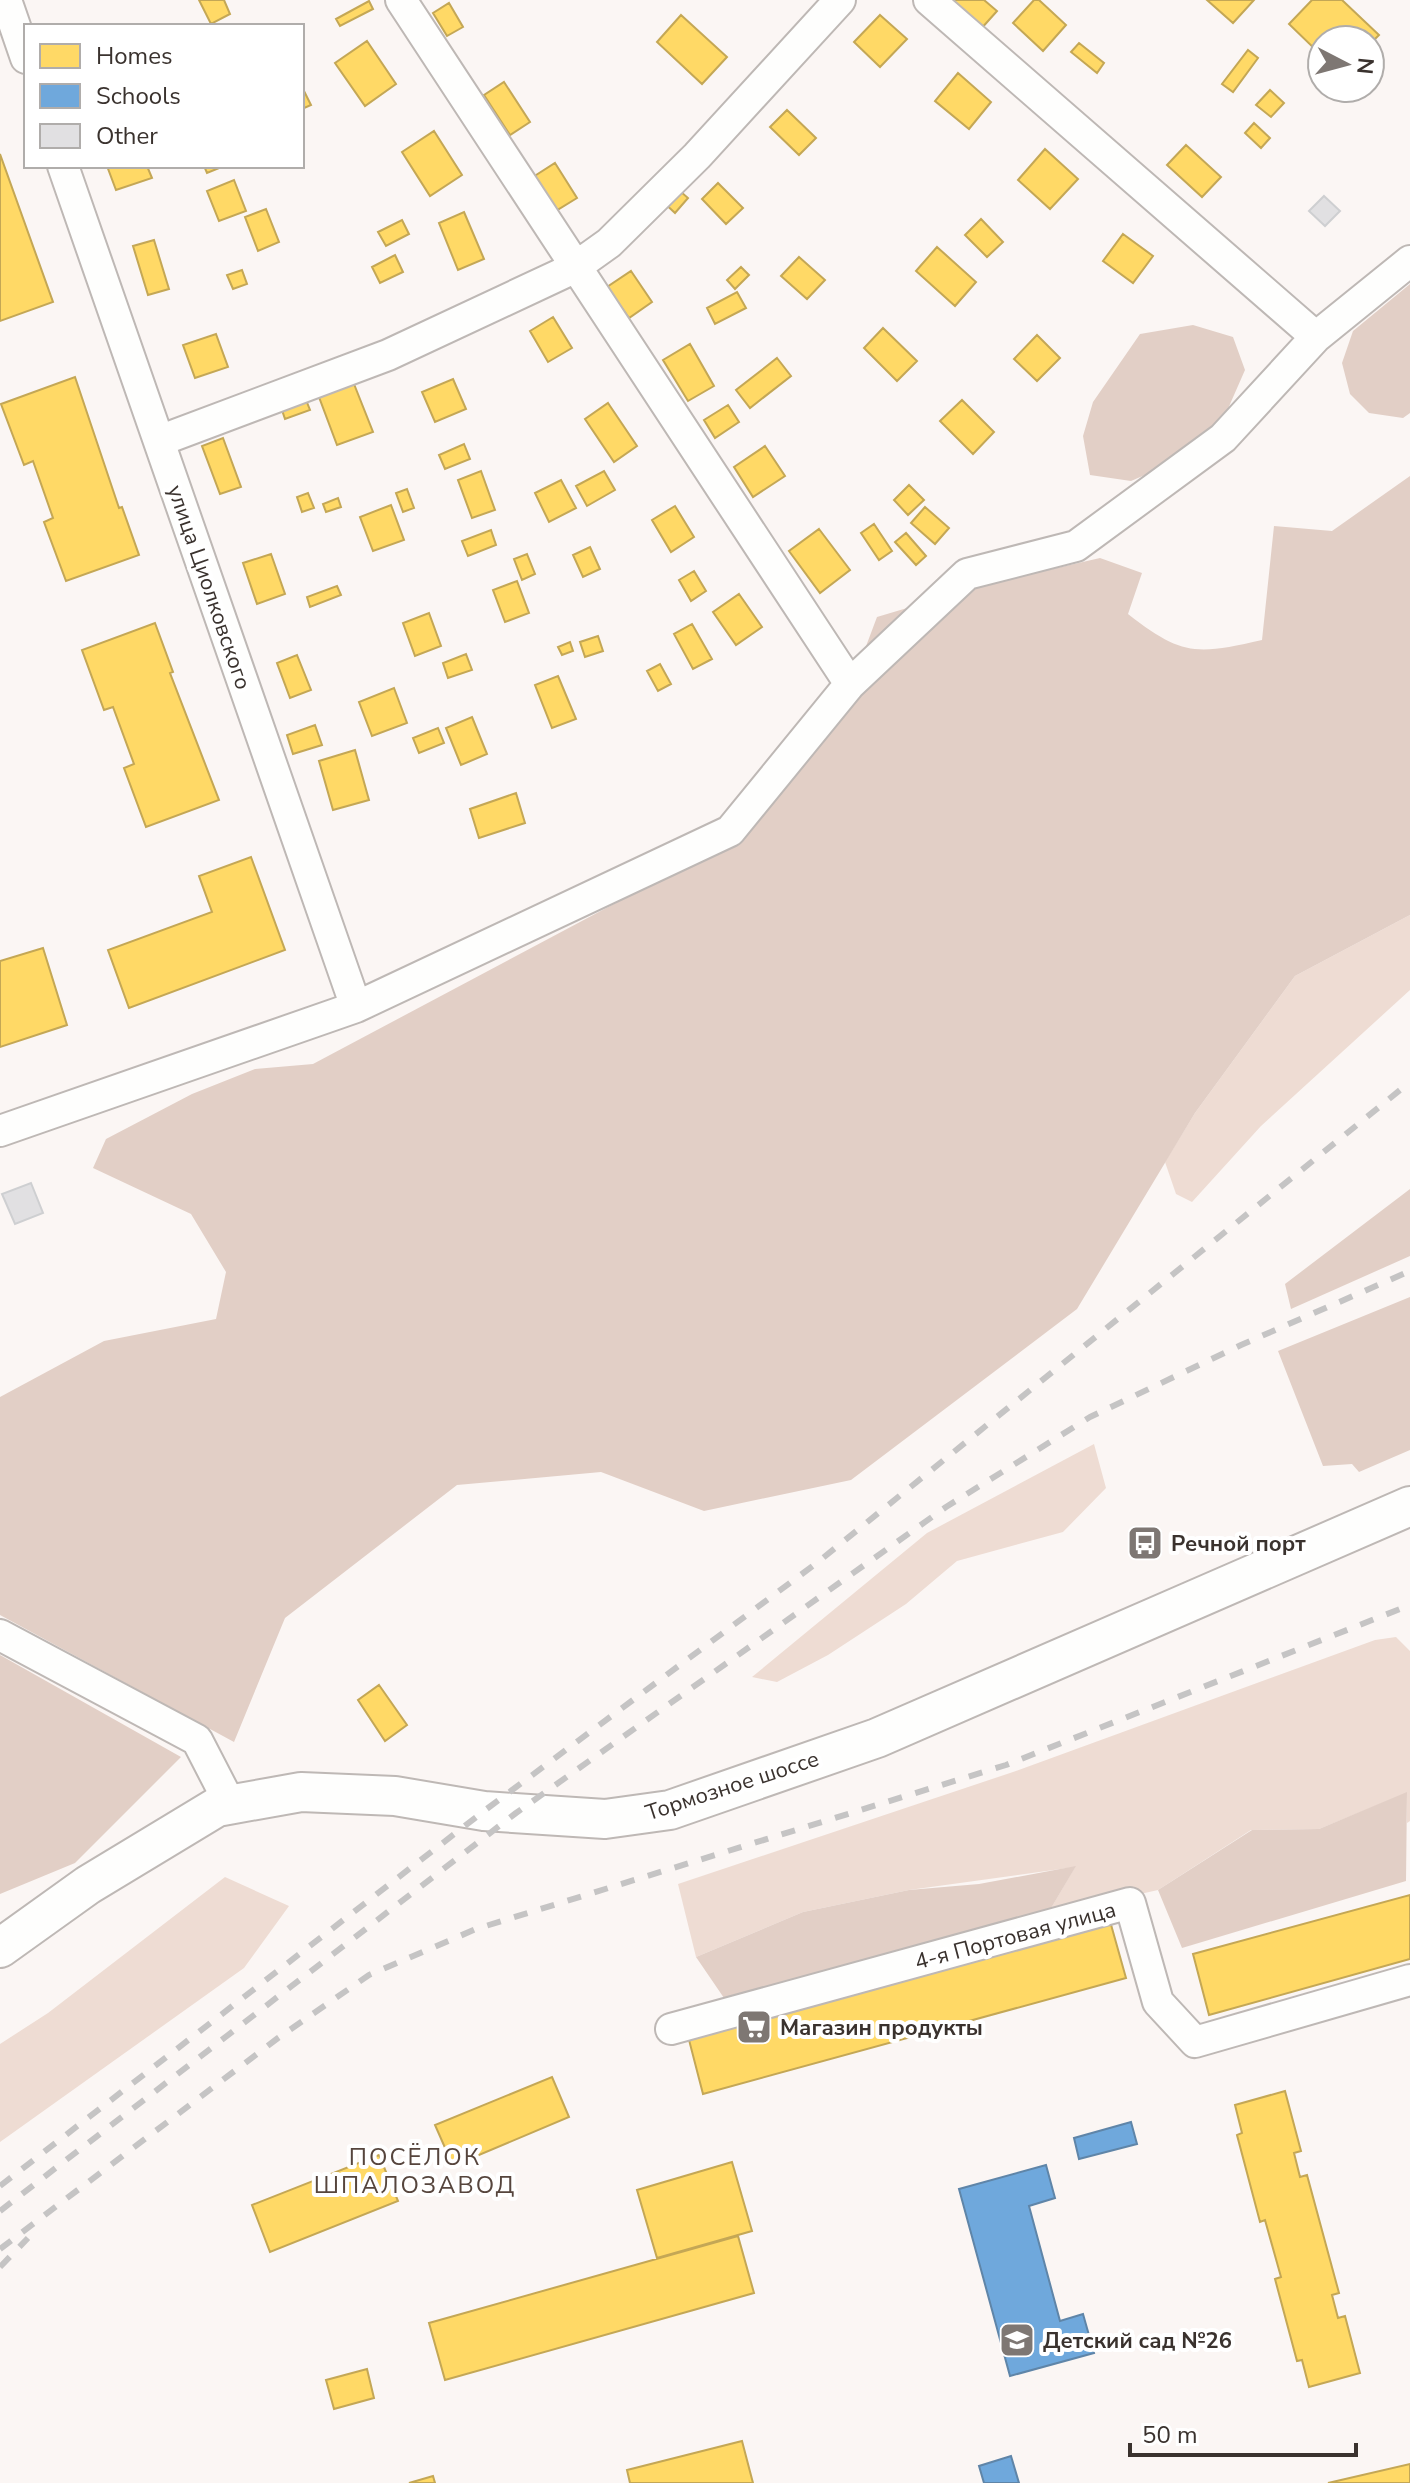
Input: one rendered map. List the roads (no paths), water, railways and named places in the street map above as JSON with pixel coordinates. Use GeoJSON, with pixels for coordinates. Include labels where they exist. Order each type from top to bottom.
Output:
{"type":"FeatureCollection","features":[{"type":"Feature","properties":{"kind":"street"},"geometry":{"type":"LineString","coordinates":[[6,0],[24,52]]}},
{"type":"Feature","properties":{"kind":"street"},"geometry":{"type":"LineString","coordinates":[[401,0],[574,268],[699,450],[850,684]]}},
{"type":"Feature","properties":{"kind":"street"},"geometry":{"type":"LineString","coordinates":[[159,441],[388,355],[574,268],[609,243],[697,156],[840,0]]}},
{"type":"Feature","properties":{"kind":"street"},"geometry":{"type":"LineString","coordinates":[[929,0],[1316,337]]}},
{"type":"Feature","properties":{"kind":"street","name":"улица Циолковского"},"geometry":{"type":"LineString","coordinates":[[64,168],[356,1007]]}},
{"type":"Feature","properties":{"kind":"street"},"geometry":{"type":"LineString","coordinates":[[0,1131],[356,1007],[730,831],[850,684],[967,574],[1076,546],[1223,438],[1316,337],[1410,261]]}},
{"type":"Feature","properties":{"kind":"street","name":"Тормозное шоссе"},"geometry":{"type":"LineString","coordinates":[[0,1948],[88,1885],[217,1807],[301,1792],[395,1796],[484,1811],[605,1819],[670,1810],[877,1738],[1410,1506]]}},
{"type":"Feature","properties":{"kind":"street"},"geometry":{"type":"LineString","coordinates":[[0,1635],[197,1740],[230,1804]]}},
{"type":"Feature","properties":{"kind":"street","name":"4-я Портовая улица"},"geometry":{"type":"LineString","coordinates":[[671,2029],[1130,1903],[1158,2002],[1195,2042],[1410,1980]]}},
{"type":"Feature","properties":{"kind":"railway"},"geometry":{"type":"LineString","coordinates":[[0,2186],[484,1811],[818,1562],[1410,1082]]}},
{"type":"Feature","properties":{"kind":"railway"},"geometry":{"type":"LineString","coordinates":[[0,2211],[516,1813],[946,1507],[1090,1417],[1241,1345],[1410,1271]]}},
{"type":"Feature","properties":{"kind":"railway"},"geometry":{"type":"LineString","coordinates":[[0,2249],[278,2038],[369,1975],[476,1929],[1006,1765],[1410,1605]]}},
{"type":"Feature","properties":{"kind":"railway"},"geometry":{"type":"LineString","coordinates":[[0,2267],[28,2238]]}},
{"type":"Feature","properties":{"kind":"place","name":"Речной порт"},"geometry":{"type":"Point","coordinates":[1145,1543]}},
{"type":"Feature","properties":{"kind":"place","name":"Магазин продукты"},"geometry":{"type":"Point","coordinates":[754,2027]}},
{"type":"Feature","properties":{"kind":"place","name":"Детский сад №26"},"geometry":{"type":"Point","coordinates":[1017,2340]}},
{"type":"Feature","properties":{"kind":"district","name":"ПОСЁЛОК ШПАЛОЗАВОД"},"geometry":{"type":"Point","coordinates":[415,2171]}}]}
